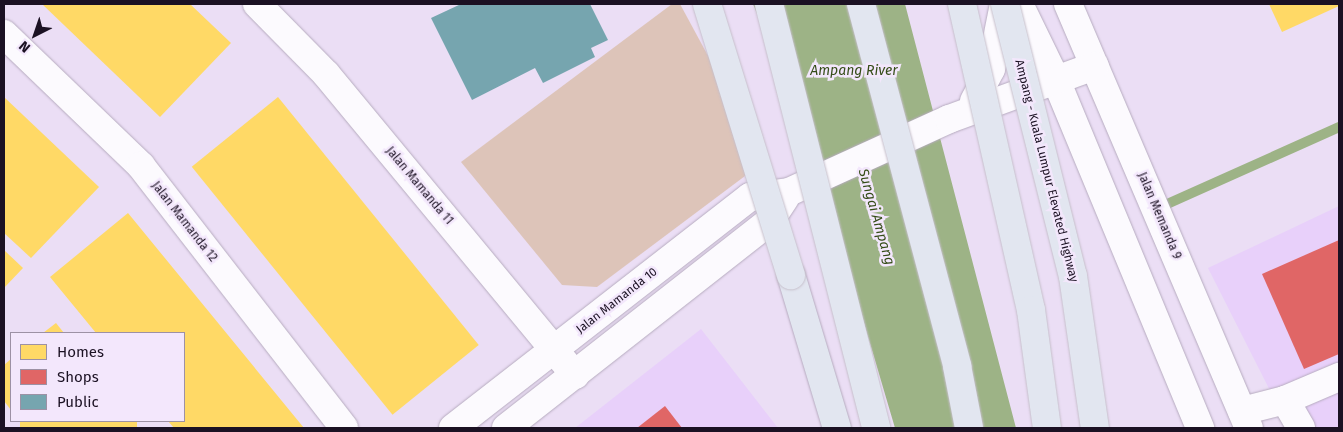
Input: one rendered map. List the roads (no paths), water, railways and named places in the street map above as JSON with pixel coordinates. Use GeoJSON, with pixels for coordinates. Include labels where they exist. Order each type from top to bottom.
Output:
{"type":"FeatureCollection","features":[{"type":"Feature","properties":{"kind":"highway"},"geometry":{"type":"LineString","coordinates":[[707,4],[837,428]]}},
{"type":"Feature","properties":{"kind":"highway"},"geometry":{"type":"LineString","coordinates":[[769,4],[876,428]]}},
{"type":"Feature","properties":{"kind":"highway"},"geometry":{"type":"LineString","coordinates":[[861,4],[957,366],[969,428]]}},
{"type":"Feature","properties":{"kind":"highway"},"geometry":{"type":"LineString","coordinates":[[962,4],[1031,310],[1047,428]]}},
{"type":"Feature","properties":{"kind":"highway","name":"Ampang - Kuala Lumpur Elevated Highway"},"geometry":{"type":"LineString","coordinates":[[1005,4],[1073,276],[1095,428]]}},
{"type":"Feature","properties":{"kind":"street","name":"Jalan Mamanda 11"},"geometry":{"type":"LineString","coordinates":[[256,4],[326,74],[575,375]]}},
{"type":"Feature","properties":{"kind":"street"},"geometry":{"type":"LineString","coordinates":[[959,115],[991,69],[1005,4]]}},
{"type":"Feature","properties":{"kind":"street"},"geometry":{"type":"LineString","coordinates":[[1019,4],[1056,80],[1200,428]]}},
{"type":"Feature","properties":{"kind":"street","name":"Jalan Memanda 9"},"geometry":{"type":"LineString","coordinates":[[1068,4],[1246,420]]}},
{"type":"Feature","properties":{"kind":"street","name":"Jalan Mamanda 12"},"geometry":{"type":"LineString","coordinates":[[4,34],[141,166],[344,428]]}},
{"type":"Feature","properties":{"kind":"street","name":"Jalan Mamanda 10"},"geometry":{"type":"LineString","coordinates":[[453,428],[750,197],[798,188],[959,115],[1095,66]]}},
{"type":"Feature","properties":{"kind":"street"},"geometry":{"type":"LineString","coordinates":[[506,428],[770,221],[798,188]]}},
{"type":"Feature","properties":{"kind":"street"},"geometry":{"type":"LineString","coordinates":[[1246,420],[1285,400],[1339,377]]}},
{"type":"Feature","properties":{"kind":"street"},"geometry":{"type":"LineString","coordinates":[[1285,400],[1301,428]]}},
{"type":"Feature","properties":{"kind":"water","name":"Ampang River"},"geometry":{"type":"Polygon","coordinates":[[[753,4],[905,4],[1016,428],[895,428],[807,130],[753,4]]]}},
{"type":"Feature","properties":{"kind":"waterway"},"geometry":{"type":"LineString","coordinates":[[1156,209],[1339,127]]}},
{"type":"Feature","properties":{"kind":"water label","name":"Sungai Ampang"},"geometry":{"type":"Point","coordinates":[876,217]}}]}
